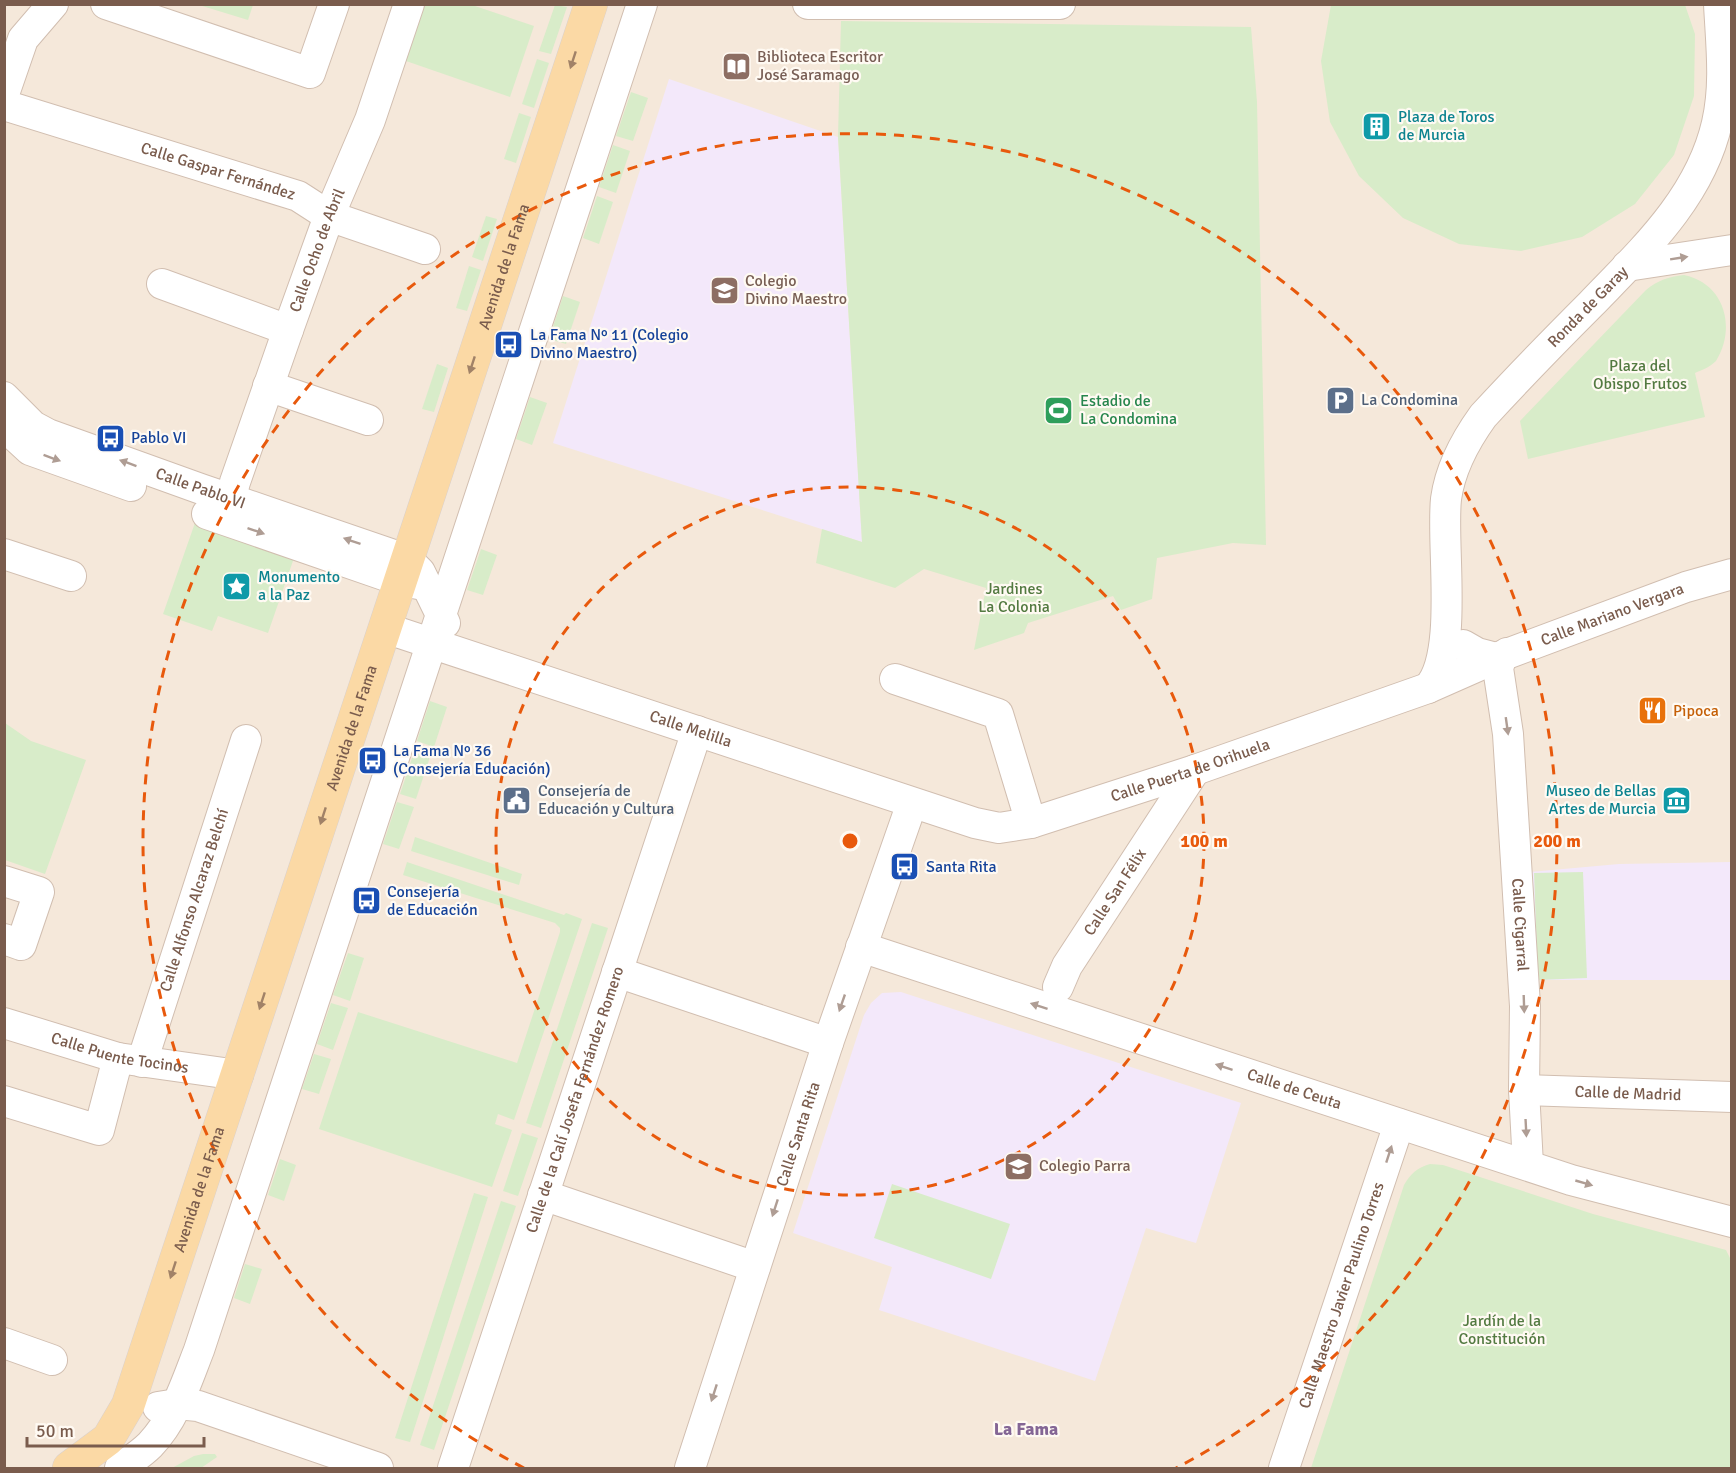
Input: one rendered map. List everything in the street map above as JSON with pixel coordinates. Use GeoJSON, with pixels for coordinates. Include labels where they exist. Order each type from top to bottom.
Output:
{"type":"FeatureCollection","features":[{"type":"Feature","properties":{"kind":"main road","name":"Avenida de la Fama"},"geometry":{"type":"LineString","coordinates":[[69,1468],[122,1455],[120,1422],[128,1405],[385,628],[412,575],[591,4]]}},
{"type":"Feature","properties":{"kind":"street"},"geometry":{"type":"LineString","coordinates":[[4,94],[9,64],[23,39],[53,4]]}},
{"type":"Feature","properties":{"kind":"street"},"geometry":{"type":"LineString","coordinates":[[106,4],[310,74],[334,4]]}},
{"type":"Feature","properties":{"kind":"street","name":"Calle Ocho de Abril"},"geometry":{"type":"LineString","coordinates":[[228,510],[288,330],[329,216],[370,120],[409,4]]}},
{"type":"Feature","properties":{"kind":"street","name":"Avenida de la Fama"},"geometry":{"type":"LineString","coordinates":[[122,1455],[163,1429],[432,643],[642,4]]}},
{"type":"Feature","properties":{"kind":"street"},"geometry":{"type":"LineString","coordinates":[[808,4],[1060,4]]}},
{"type":"Feature","properties":{"kind":"street","name":"Ronda de Garay"},"geometry":{"type":"LineString","coordinates":[[1457,657],[1446,603],[1446,500],[1454,467],[1465,444],[1491,408],[1627,267],[1672,216],[1698,175],[1706,159],[1727,78],[1719,4]]}},
{"type":"Feature","properties":{"kind":"street"},"geometry":{"type":"LineString","coordinates":[[1727,78],[1731,131]]}},
{"type":"Feature","properties":{"kind":"street","name":"Calle Gaspar Fernández"},"geometry":{"type":"LineString","coordinates":[[4,105],[298,196],[329,216],[425,249]]}},
{"type":"Feature","properties":{"kind":"street"},"geometry":{"type":"LineString","coordinates":[[1627,267],[1731,250]]}},
{"type":"Feature","properties":{"kind":"street"},"geometry":{"type":"LineString","coordinates":[[162,284],[288,330]]}},
{"type":"Feature","properties":{"kind":"street"},"geometry":{"type":"LineString","coordinates":[[268,386],[368,420]]}},
{"type":"Feature","properties":{"kind":"street","name":"Calle Pablo VI"},"geometry":{"type":"LineString","coordinates":[[4,397],[33,426],[228,510]]}},
{"type":"Feature","properties":{"kind":"street","name":"Calle Pablo VI"},"geometry":{"type":"LineString","coordinates":[[4,426],[37,453],[228,510],[412,575],[441,615]]}},
{"type":"Feature","properties":{"kind":"street"},"geometry":{"type":"LineString","coordinates":[[4,554],[71,576]]}},
{"type":"Feature","properties":{"kind":"street"},"geometry":{"type":"LineString","coordinates":[[412,575],[438,583],[450,574],[460,559]]}},
{"type":"Feature","properties":{"kind":"street","name":"Calle Mariano Vergara"},"geometry":{"type":"LineString","coordinates":[[1501,666],[1686,587],[1731,574]]}},
{"type":"Feature","properties":{"kind":"street","name":"Calle Melilla"},"geometry":{"type":"LineString","coordinates":[[441,615],[455,644],[470,655]]}},
{"type":"Feature","properties":{"kind":"street","name":"Calle Melilla"},"geometry":{"type":"LineString","coordinates":[[385,628],[912,803]]}},
{"type":"Feature","properties":{"kind":"street"},"geometry":{"type":"LineString","coordinates":[[1457,657],[1473,652],[1501,666]]}},
{"type":"Feature","properties":{"kind":"street","name":"Calle Puerta de Orihuela"},"geometry":{"type":"LineString","coordinates":[[912,803],[992,828],[1008,828],[1031,823],[1195,770],[1428,688],[1457,657]]}},
{"type":"Feature","properties":{"kind":"street","name":"Calle Cigarral"},"geometry":{"type":"LineString","coordinates":[[1501,666],[1508,734],[1524,994],[1524,1090],[1528,1165]]}},
{"type":"Feature","properties":{"kind":"street"},"geometry":{"type":"LineString","coordinates":[[895,679],[998,714],[1031,823]]}},
{"type":"Feature","properties":{"kind":"street","name":"Calle de la Calí Josefa Fernández Romero"},"geometry":{"type":"LineString","coordinates":[[453,1468],[697,731]]}},
{"type":"Feature","properties":{"kind":"street","name":"Calle Alfonso Alcaraz Belchí"},"geometry":{"type":"LineString","coordinates":[[4,1101],[99,1130],[130,1060],[246,740]]}},
{"type":"Feature","properties":{"kind":"street","name":"Calle San Félix"},"geometry":{"type":"LineString","coordinates":[[1058,987],[1066,966],[1195,770]]}},
{"type":"Feature","properties":{"kind":"street","name":"Calle Santa Rita"},"geometry":{"type":"LineString","coordinates":[[690,1468],[828,1043],[912,803]]}},
{"type":"Feature","properties":{"kind":"street"},"geometry":{"type":"LineString","coordinates":[[4,881],[39,892],[21,945],[4,939]]}},
{"type":"Feature","properties":{"kind":"street","name":"Calle de Ceuta"},"geometry":{"type":"LineString","coordinates":[[861,947],[1582,1183],[1731,1222]]}},
{"type":"Feature","properties":{"kind":"street"},"geometry":{"type":"LineString","coordinates":[[617,972],[828,1043]]}},
{"type":"Feature","properties":{"kind":"street","name":"Calle Puente Tocinos"},"geometry":{"type":"LineString","coordinates":[[4,1023],[130,1060],[238,1075]]}},
{"type":"Feature","properties":{"kind":"street","name":"Calle de Madrid"},"geometry":{"type":"LineString","coordinates":[[1524,1090],[1731,1097]]}},
{"type":"Feature","properties":{"kind":"street","name":"Calle Maestro Javier Paulino Torres"},"geometry":{"type":"LineString","coordinates":[[1284,1468],[1399,1124]]}},
{"type":"Feature","properties":{"kind":"street"},"geometry":{"type":"LineString","coordinates":[[543,1195],[755,1267]]}},
{"type":"Feature","properties":{"kind":"street"},"geometry":{"type":"LineString","coordinates":[[4,1343],[52,1360]]}},
{"type":"Feature","properties":{"kind":"street"},"geometry":{"type":"LineString","coordinates":[[174,1397],[378,1468]]}},
{"type":"Feature","properties":{"kind":"street","name":"Avenida de la Fama"},"geometry":{"type":"LineString","coordinates":[[122,1455],[174,1397]]}},
{"type":"Feature","properties":{"kind":"street"},"geometry":{"type":"LineString","coordinates":[[122,1455],[193,1424],[219,1421],[244,1422]]}},
{"type":"Feature","properties":{"kind":"shaded area"},"geometry":{"type":"Polygon","coordinates":[[[5,5],[1731,5],[1731,1468],[5,1468],[5,5]]]}},
{"type":"Feature","properties":{"kind":"shaded area","name":"Colegio Divino Maestro"},"geometry":{"type":"Polygon","coordinates":[[[669,79],[838,137],[862,542],[553,443],[669,79]]]}},
{"type":"Feature","properties":{"kind":"shaded area"},"geometry":{"type":"Polygon","coordinates":[[[1731,862],[1731,980],[1538,980],[1530,872],[1619,864],[1731,862]]]}},
{"type":"Feature","properties":{"kind":"shaded area","name":"Colegio Parra"},"geometry":{"type":"Polygon","coordinates":[[[901,992],[1241,1103],[1196,1243],[1146,1228],[1095,1381],[879,1310],[892,1267],[793,1233],[864,1015],[871,1003],[882,993],[901,992]]]}},
{"type":"Feature","properties":{"kind":"green space"},"geometry":{"type":"Polygon","coordinates":[[[253,4],[248,20],[199,5],[253,4]]]}},
{"type":"Feature","properties":{"kind":"green space"},"geometry":{"type":"Polygon","coordinates":[[[425,5],[472,5],[534,26],[510,97],[406,61],[425,5]]]}},
{"type":"Feature","properties":{"kind":"green space"},"geometry":{"type":"Polygon","coordinates":[[[555,5],[567,7],[551,54],[539,51],[555,5]]]}},
{"type":"Feature","properties":{"kind":"green space","name":"Plaza de Toros de Murcia"},"geometry":{"type":"Polygon","coordinates":[[[1331,5],[1685,5],[1695,34],[1694,96],[1674,155],[1635,204],[1582,237],[1521,251],[1459,244],[1403,218],[1359,176],[1330,122],[1321,61],[1331,5]]]}},
{"type":"Feature","properties":{"kind":"green space","name":"Estadio de La Condomina"},"geometry":{"type":"Polygon","coordinates":[[[841,21],[1251,27],[1257,102],[1266,545],[1233,543],[1157,558],[1152,599],[1121,610],[1113,596],[1028,623],[1024,633],[974,650],[986,588],[924,569],[895,588],[816,563],[822,529],[862,542],[838,137],[841,21]]]}},
{"type":"Feature","properties":{"kind":"green space"},"geometry":{"type":"Polygon","coordinates":[[[537,59],[549,63],[534,108],[522,104],[537,59]]]}},
{"type":"Feature","properties":{"kind":"green space"},"geometry":{"type":"Polygon","coordinates":[[[631,92],[648,98],[633,141],[616,136],[631,92]]]}},
{"type":"Feature","properties":{"kind":"green space"},"geometry":{"type":"Polygon","coordinates":[[[519,113],[531,117],[516,163],[504,159],[519,113]]]}},
{"type":"Feature","properties":{"kind":"green space"},"geometry":{"type":"Polygon","coordinates":[[[613,145],[630,151],[616,193],[599,187],[613,145]]]}},
{"type":"Feature","properties":{"kind":"green space"},"geometry":{"type":"Polygon","coordinates":[[[597,196],[613,202],[599,244],[583,238],[597,196]]]}},
{"type":"Feature","properties":{"kind":"green space"},"geometry":{"type":"Polygon","coordinates":[[[486,216],[497,219],[483,261],[472,257],[486,216]]]}},
{"type":"Feature","properties":{"kind":"green space"},"geometry":{"type":"Polygon","coordinates":[[[469,266],[481,270],[467,311],[456,308],[469,266]]]}},
{"type":"Feature","properties":{"kind":"green space","name":"Plaza del Obispo Frutos"},"geometry":{"type":"Polygon","coordinates":[[[1684,275],[1710,288],[1718,298],[1726,322],[1722,348],[1716,361],[1695,373],[1705,417],[1528,459],[1520,421],[1646,290],[1664,280],[1684,275]]]}},
{"type":"Feature","properties":{"kind":"green space"},"geometry":{"type":"Polygon","coordinates":[[[563,296],[580,302],[566,344],[549,339],[563,296]]]}},
{"type":"Feature","properties":{"kind":"green space"},"geometry":{"type":"Polygon","coordinates":[[[437,364],[448,368],[434,412],[422,409],[437,364]]]}},
{"type":"Feature","properties":{"kind":"green space"},"geometry":{"type":"Polygon","coordinates":[[[530,397],[547,403],[532,445],[516,439],[530,397]]]}},
{"type":"Feature","properties":{"kind":"green space"},"geometry":{"type":"Polygon","coordinates":[[[196,520],[295,555],[268,633],[218,616],[212,631],[163,614],[196,520]]]}},
{"type":"Feature","properties":{"kind":"green space"},"geometry":{"type":"Polygon","coordinates":[[[481,549],[497,555],[483,595],[467,590],[481,549]]]}},
{"type":"Feature","properties":{"kind":"green space"},"geometry":{"type":"Polygon","coordinates":[[[430,701],[447,707],[434,747],[417,741],[430,701]]]}},
{"type":"Feature","properties":{"kind":"green space"},"geometry":{"type":"Polygon","coordinates":[[[5,723],[31,741],[86,760],[45,874],[5,860],[5,723]]]}},
{"type":"Feature","properties":{"kind":"green space"},"geometry":{"type":"Polygon","coordinates":[[[414,752],[430,757],[416,799],[400,794],[414,752]]]}},
{"type":"Feature","properties":{"kind":"green space"},"geometry":{"type":"Polygon","coordinates":[[[397,802],[414,807],[399,849],[383,844],[397,802]]]}},
{"type":"Feature","properties":{"kind":"green space"},"geometry":{"type":"Polygon","coordinates":[[[415,837],[522,874],[519,885],[411,851],[415,837]]]}},
{"type":"Feature","properties":{"kind":"green space"},"geometry":{"type":"Polygon","coordinates":[[[407,862],[582,919],[514,1120],[498,1114],[495,1124],[512,1130],[492,1187],[319,1129],[358,1012],[517,1063],[560,928],[555,923],[403,875],[407,862]]]}},
{"type":"Feature","properties":{"kind":"green space"},"geometry":{"type":"Polygon","coordinates":[[[1583,872],[1587,978],[1538,980],[1534,873],[1583,872]]]}},
{"type":"Feature","properties":{"kind":"green space"},"geometry":{"type":"Polygon","coordinates":[[[592,923],[608,928],[541,1128],[526,1123],[592,923]]]}},
{"type":"Feature","properties":{"kind":"green space"},"geometry":{"type":"Polygon","coordinates":[[[348,953],[364,958],[350,1001],[333,995],[348,953]]]}},
{"type":"Feature","properties":{"kind":"green space"},"geometry":{"type":"Polygon","coordinates":[[[331,1003],[348,1008],[333,1050],[317,1044],[331,1003]]]}},
{"type":"Feature","properties":{"kind":"green space"},"geometry":{"type":"Polygon","coordinates":[[[314,1054],[331,1059],[319,1094],[302,1089],[314,1054]]]}},
{"type":"Feature","properties":{"kind":"green space"},"geometry":{"type":"Polygon","coordinates":[[[522,1133],[538,1138],[518,1196],[503,1191],[522,1133]]]}},
{"type":"Feature","properties":{"kind":"green space"},"geometry":{"type":"Polygon","coordinates":[[[280,1159],[296,1165],[284,1201],[268,1195],[280,1159]]]}},
{"type":"Feature","properties":{"kind":"green space","name":"Jardín de la Constitución"},"geometry":{"type":"Polygon","coordinates":[[[1430,1164],[1443,1165],[1593,1214],[1726,1250],[1732,1262],[1731,1468],[1311,1468],[1404,1185],[1409,1177],[1421,1167],[1430,1164]]]}},
{"type":"Feature","properties":{"kind":"green space"},"geometry":{"type":"Polygon","coordinates":[[[892,1184],[1010,1224],[991,1279],[874,1238],[892,1184]]]}},
{"type":"Feature","properties":{"kind":"green space"},"geometry":{"type":"Polygon","coordinates":[[[474,1193],[488,1197],[410,1442],[395,1438],[474,1193]]]}},
{"type":"Feature","properties":{"kind":"green space"},"geometry":{"type":"Polygon","coordinates":[[[501,1201],[516,1206],[434,1450],[420,1445],[501,1201]]]}},
{"type":"Feature","properties":{"kind":"green space"},"geometry":{"type":"Polygon","coordinates":[[[245,1264],[262,1269],[250,1304],[234,1298],[245,1264]]]}},
{"type":"Feature","properties":{"kind":"green space"},"geometry":{"type":"Polygon","coordinates":[[[215,1454],[217,1457],[201,1468],[172,1468],[194,1456],[215,1454]]]}},
{"type":"Feature","properties":{"kind":"place","name":"Biblioteca Escritor José Saramago"},"geometry":{"type":"Point","coordinates":[736,66]}},
{"type":"Feature","properties":{"kind":"place","name":"Plaza de Toros de Murcia"},"geometry":{"type":"Point","coordinates":[1377,126]}},
{"type":"Feature","properties":{"kind":"place","name":"Colegio Divino Maestro"},"geometry":{"type":"Point","coordinates":[724,290]}},
{"type":"Feature","properties":{"kind":"place","name":"La Fama Nº 11 (Colegio Divino Maestro)"},"geometry":{"type":"Point","coordinates":[509,344]}},
{"type":"Feature","properties":{"kind":"place","name":"La Condomina"},"geometry":{"type":"Point","coordinates":[1340,400]}},
{"type":"Feature","properties":{"kind":"place","name":"Estadio de La Condomina"},"geometry":{"type":"Point","coordinates":[1059,410]}},
{"type":"Feature","properties":{"kind":"place","name":"Pablo VI"},"geometry":{"type":"Point","coordinates":[110,438]}},
{"type":"Feature","properties":{"kind":"place","name":"Monumento a la Paz"},"geometry":{"type":"Point","coordinates":[237,586]}},
{"type":"Feature","properties":{"kind":"place","name":"Pipoca"},"geometry":{"type":"Point","coordinates":[1652,711]}},
{"type":"Feature","properties":{"kind":"place","name":"La Fama Nº 36 (Consejería Educación)"},"geometry":{"type":"Point","coordinates":[372,760]}},
{"type":"Feature","properties":{"kind":"place","name":"Consejería de Educación y Cultura"},"geometry":{"type":"Point","coordinates":[517,800]}},
{"type":"Feature","properties":{"kind":"place","name":"Museo de Bellas Artes de Murcia"},"geometry":{"type":"Point","coordinates":[1677,800]}},
{"type":"Feature","properties":{"kind":"place","name":"Santa Rita"},"geometry":{"type":"Point","coordinates":[905,867]}},
{"type":"Feature","properties":{"kind":"place","name":"Consejería de Educación"},"geometry":{"type":"Point","coordinates":[366,901]}},
{"type":"Feature","properties":{"kind":"place","name":"Colegio Parra"},"geometry":{"type":"Point","coordinates":[1018,1166]}},
{"type":"Feature","properties":{"kind":"district","name":"La Fama"},"geometry":{"type":"Point","coordinates":[1026,1429]}},
{"type":"Feature","properties":{"kind":"park label","name":"Jardines La Colonia"},"geometry":{"type":"Point","coordinates":[1014,598]}}]}
